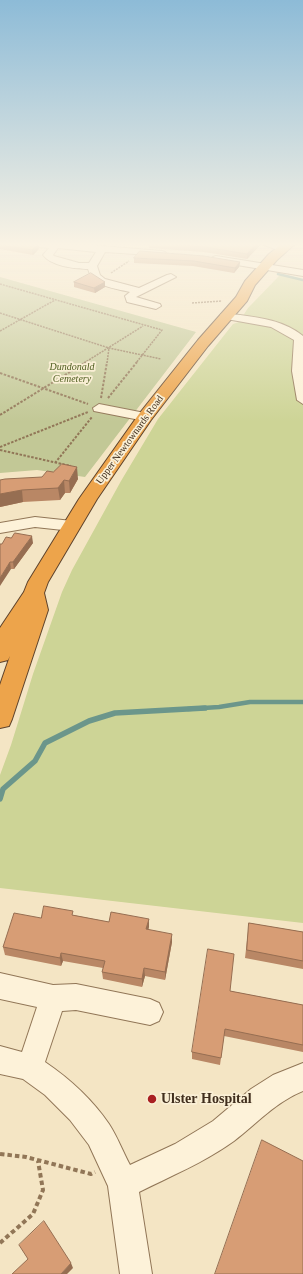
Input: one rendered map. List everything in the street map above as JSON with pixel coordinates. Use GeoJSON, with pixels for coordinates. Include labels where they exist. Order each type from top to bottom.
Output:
{"type":"FeatureCollection","features":[{"type":"Feature","properties":{"kind":"highway","name":"Upper Newtownards Road"},"geometry":{"type":"LineString","coordinates":[[0,654],[10,630],[34,593],[38,582],[100,480],[145,417],[225,316],[238,302]]}},
{"type":"Feature","properties":{"kind":"highway","name":"Upper Newtownards Road"},"geometry":{"type":"LineString","coordinates":[[0,719],[36,610],[34,593]]}},
{"type":"Feature","properties":{"kind":"street"},"geometry":{"type":"LineString","coordinates":[[141,302],[156,306]]}},
{"type":"Feature","properties":{"kind":"street"},"geometry":{"type":"LineString","coordinates":[[225,316],[274,325],[294,333],[300,339],[298,371],[303,400]]}},
{"type":"Feature","properties":{"kind":"street"},"geometry":{"type":"LineString","coordinates":[[99,408],[145,417]]}},
{"type":"Feature","properties":{"kind":"street"},"geometry":{"type":"LineString","coordinates":[[0,528],[35,522],[72,526]]}},
{"type":"Feature","properties":{"kind":"street"},"geometry":{"type":"LineString","coordinates":[[0,986],[53,998],[76,997],[150,1012]]}},
{"type":"Feature","properties":{"kind":"street"},"geometry":{"type":"LineString","coordinates":[[29,1067],[35,1054],[53,998]]}},
{"type":"Feature","properties":{"kind":"street"},"geometry":{"type":"LineString","coordinates":[[0,1060],[29,1067],[55,1085],[80,1110],[99,1135],[118,1174],[136,1274]]}},
{"type":"Feature","properties":{"kind":"street"},"geometry":{"type":"LineString","coordinates":[[118,1174],[185,1154],[223,1131],[260,1099],[283,1085],[303,1077]]}},
{"type":"Feature","properties":{"kind":"path"},"geometry":{"type":"LineString","coordinates":[[0,331],[51,302]]}},
{"type":"Feature","properties":{"kind":"path"},"geometry":{"type":"LineString","coordinates":[[64,302],[162,330]]}},
{"type":"Feature","properties":{"kind":"path"},"geometry":{"type":"LineString","coordinates":[[192,303],[206,302]]}},
{"type":"Feature","properties":{"kind":"path"},"geometry":{"type":"LineString","coordinates":[[0,313],[109,348],[161,359]]}},
{"type":"Feature","properties":{"kind":"path"},"geometry":{"type":"LineString","coordinates":[[0,415],[144,325]]}},
{"type":"Feature","properties":{"kind":"path"},"geometry":{"type":"LineString","coordinates":[[99,408],[109,348]]}},
{"type":"Feature","properties":{"kind":"path"},"geometry":{"type":"LineString","coordinates":[[0,373],[99,408]]}},
{"type":"Feature","properties":{"kind":"path"},"geometry":{"type":"LineString","coordinates":[[0,447],[99,408]]}},
{"type":"Feature","properties":{"kind":"path"},"geometry":{"type":"LineString","coordinates":[[0,450],[71,466]]}},
{"type":"Feature","properties":{"kind":"path"},"geometry":{"type":"LineString","coordinates":[[0,1154],[38,1161],[91,1174],[118,1174]]}},
{"type":"Feature","properties":{"kind":"path"},"geometry":{"type":"LineString","coordinates":[[0,1243],[33,1214],[43,1190],[38,1161]]}},
{"type":"Feature","properties":{"kind":"green space","name":"Dundonald Cemetery"},"geometry":{"type":"Polygon","coordinates":[[[0,302],[91,302],[196,332],[85,477],[37,470],[0,473],[0,302]]]}},
{"type":"Feature","properties":{"kind":"green space"},"geometry":{"type":"Polygon","coordinates":[[[253,302],[303,302],[303,923],[0,888],[0,775],[62,592],[72,570],[121,481],[158,419],[233,324],[239,322],[253,302]]]}},
{"type":"Feature","properties":{"kind":"building"},"geometry":{"type":"Polygon","coordinates":[[[62,464],[77,467],[69,481],[64,480],[58,488],[22,490],[0,494],[0,480],[42,477],[47,471],[53,472],[62,464]]]}},
{"type":"Feature","properties":{"kind":"building"},"geometry":{"type":"Polygon","coordinates":[[[15,533],[32,536],[13,562],[10,562],[0,578],[0,544],[2,544],[6,537],[11,538],[15,533]]]}},
{"type":"Feature","properties":{"kind":"building"},"geometry":{"type":"Polygon","coordinates":[[[44,906],[73,911],[72,915],[109,922],[111,912],[149,919],[146,929],[172,934],[165,972],[144,968],[142,979],[102,972],[105,961],[61,953],[60,958],[3,947],[14,913],[41,918],[44,906]]]}},
{"type":"Feature","properties":{"kind":"building"},"geometry":{"type":"Polygon","coordinates":[[[249,923],[303,932],[303,961],[247,950],[249,923]]]}},
{"type":"Feature","properties":{"kind":"building"},"geometry":{"type":"Polygon","coordinates":[[[208,949],[234,954],[230,991],[303,1005],[303,1045],[225,1029],[221,1058],[192,1052],[208,949]]]}},
{"type":"Feature","properties":{"kind":"building"},"geometry":{"type":"Polygon","coordinates":[[[262,1140],[303,1161],[303,1274],[215,1274],[262,1140]]]}},
{"type":"Feature","properties":{"kind":"building"},"geometry":{"type":"Polygon","coordinates":[[[44,1221],[71,1263],[61,1274],[12,1274],[28,1259],[19,1245],[44,1221]]]}},
{"type":"Feature","properties":{"kind":"waterway"},"geometry":{"type":"LineString","coordinates":[[194,709],[219,707],[250,702],[303,702]]}},
{"type":"Feature","properties":{"kind":"waterway"},"geometry":{"type":"LineString","coordinates":[[194,709],[205,708]]}},
{"type":"Feature","properties":{"kind":"waterway"},"geometry":{"type":"LineString","coordinates":[[188,709],[194,709]]}},
{"type":"Feature","properties":{"kind":"waterway"},"geometry":{"type":"LineString","coordinates":[[0,799],[3,789],[35,761],[45,743],[89,721],[115,713],[194,709]]}},
{"type":"Feature","properties":{"kind":"place","name":"Ulster Hospital"},"geometry":{"type":"Point","coordinates":[152,1099]}}]}
